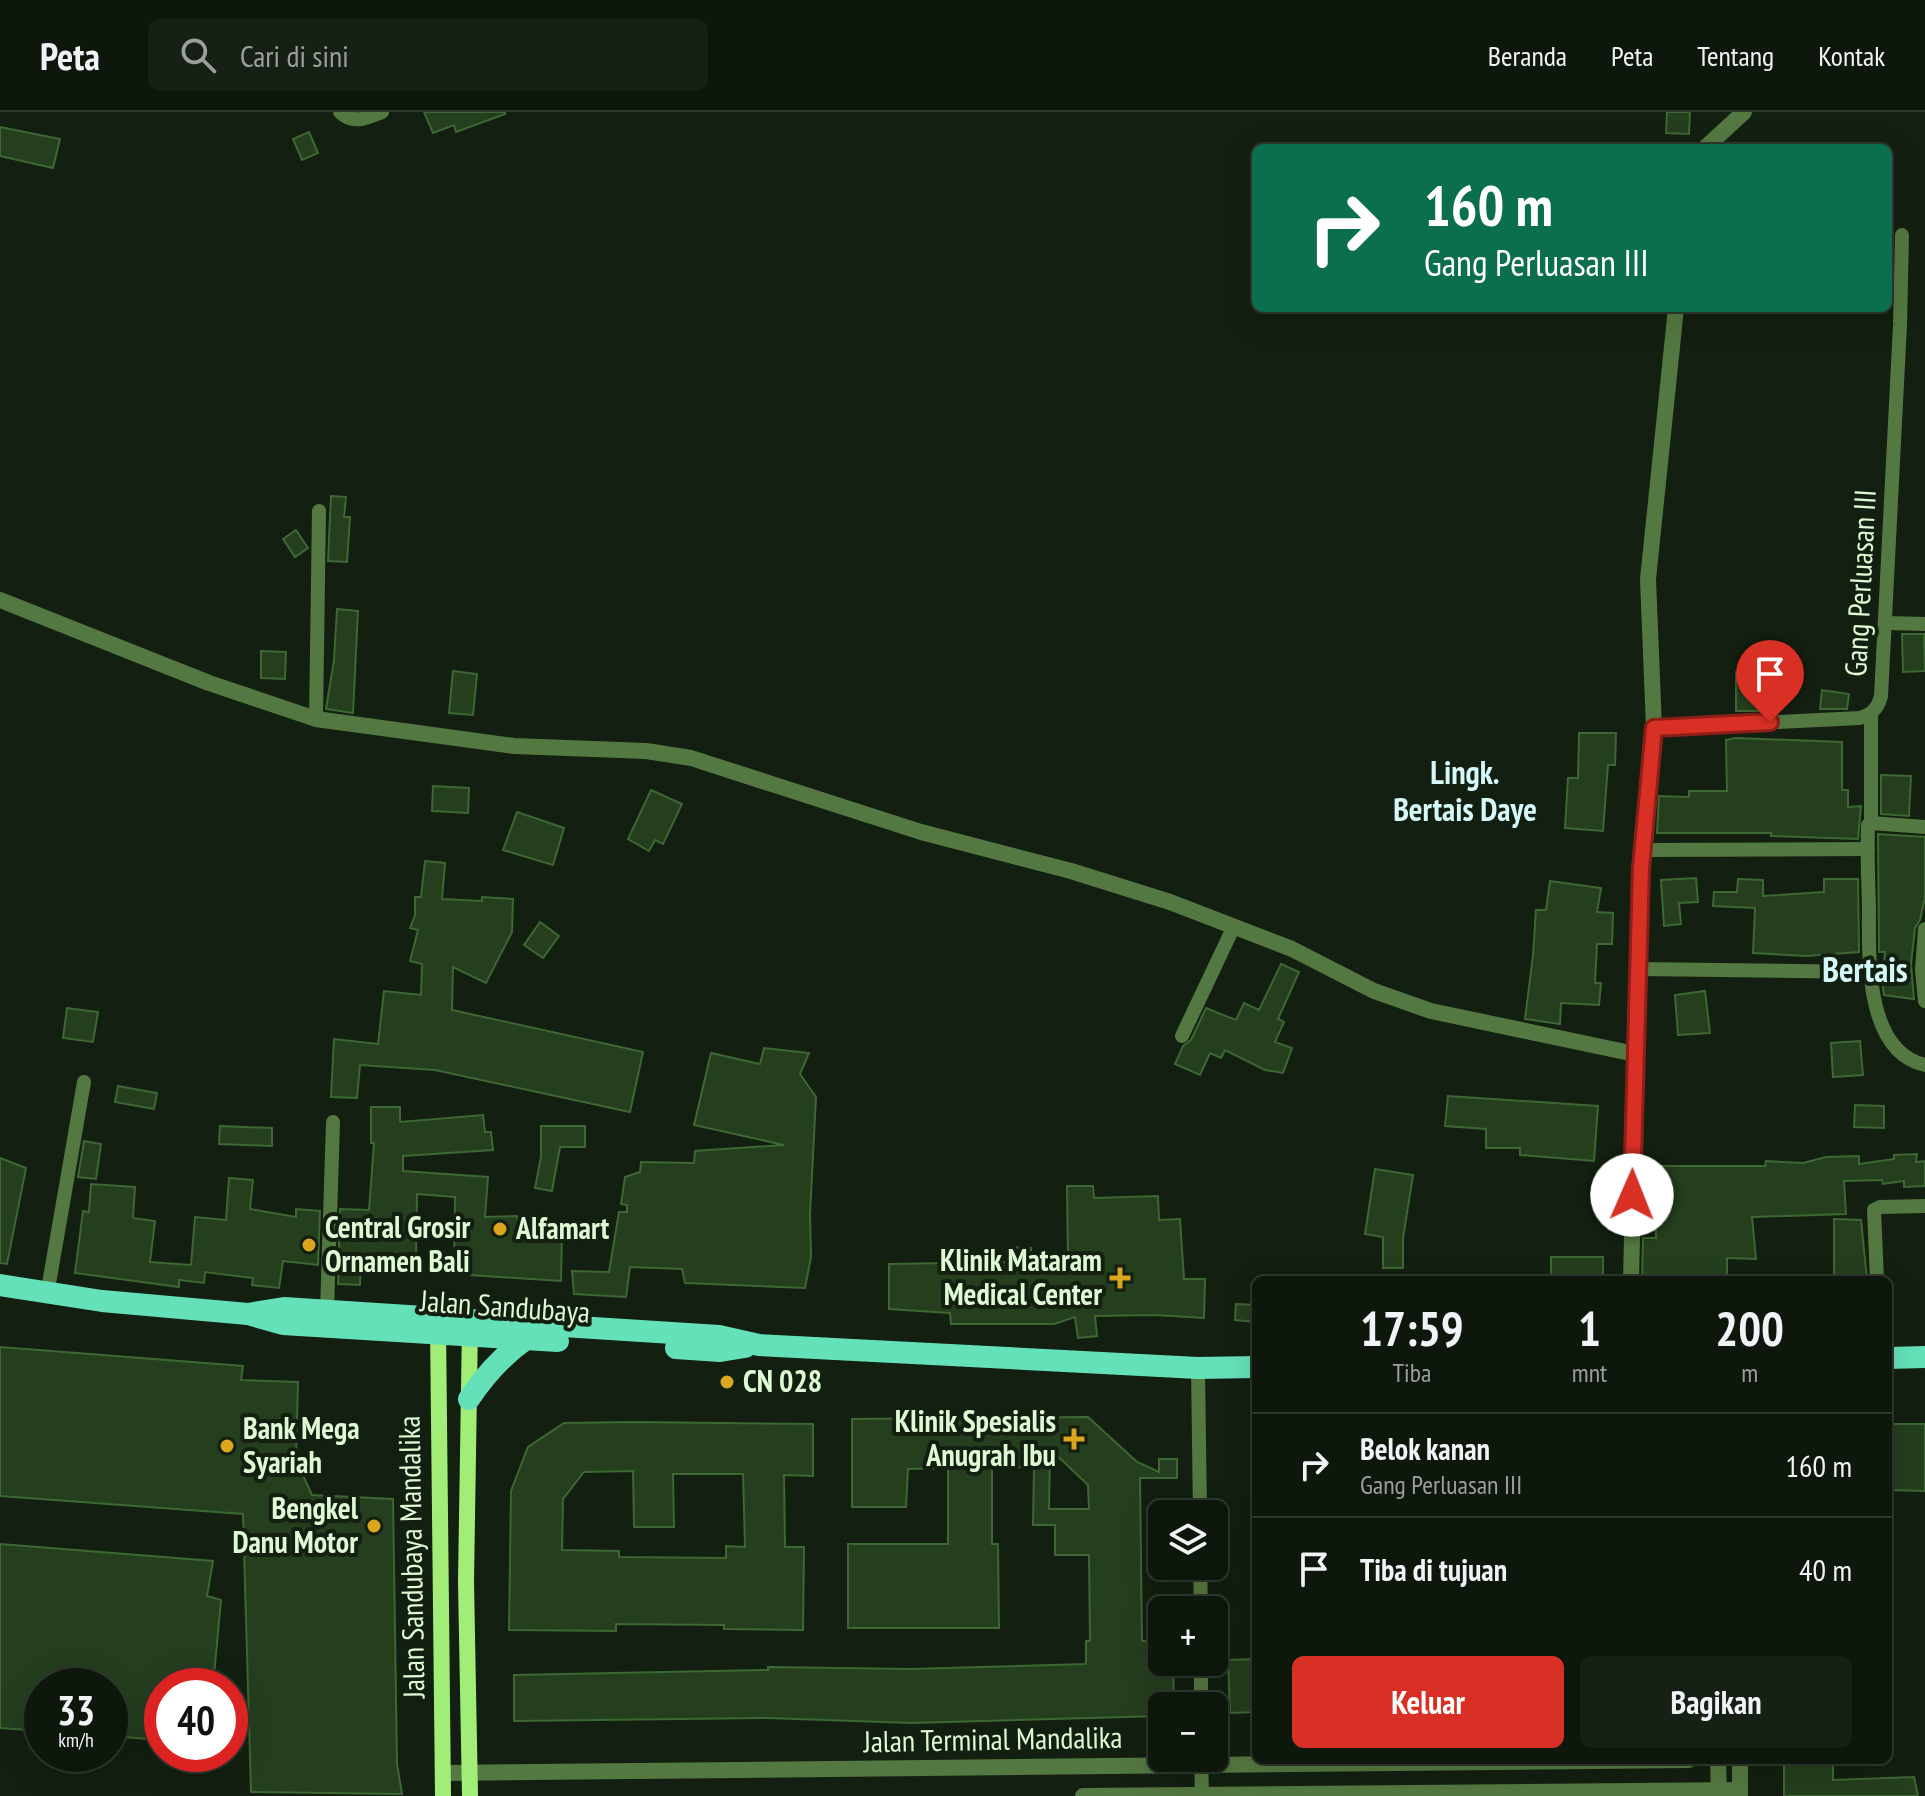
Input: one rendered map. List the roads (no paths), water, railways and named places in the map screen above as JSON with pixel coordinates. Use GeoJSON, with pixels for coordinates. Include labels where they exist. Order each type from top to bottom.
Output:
{"type":"FeatureCollection","features":[{"type":"Feature","properties":{"kind":"highway","name":"Jalan Sandubaya"},"geometry":{"type":"LineString","coordinates":[[0,1285],[47,1295],[248,1314],[283,1324],[438,1325]]}},
{"type":"Feature","properties":{"kind":"highway","name":"Jalan Sandubaya"},"geometry":{"type":"LineString","coordinates":[[248,1314],[284,1308],[470,1328],[719,1336],[759,1345],[1198,1368],[1252,1367]]}},
{"type":"Feature","properties":{"kind":"highway","name":"Jalan Sandubaya"},"geometry":{"type":"LineString","coordinates":[[470,1328],[526,1339],[720,1351],[759,1345]]}},
{"type":"Feature","properties":{"kind":"highway"},"geometry":{"type":"LineString","coordinates":[[469,1399],[484,1376],[503,1356],[526,1339]]}},
{"type":"Feature","properties":{"kind":"highway"},"geometry":{"type":"LineString","coordinates":[[1892,1358],[1925,1357]]}},
{"type":"Feature","properties":{"kind":"main road","name":"Jalan Sandubaya Mandalika"},"geometry":{"type":"LineString","coordinates":[[438,1325],[443,1796]]}},
{"type":"Feature","properties":{"kind":"main road"},"geometry":{"type":"LineString","coordinates":[[470,1328],[466,1582],[470,1796]]}},
{"type":"Feature","properties":{"kind":"street"},"geometry":{"type":"LineString","coordinates":[[340,112],[347,119],[355,120],[382,112]]}},
{"type":"Feature","properties":{"kind":"street"},"geometry":{"type":"LineString","coordinates":[[1709,144],[1744,112]]}},
{"type":"Feature","properties":{"kind":"street","name":"Gang Perluasan III"},"geometry":{"type":"LineString","coordinates":[[1654,728],[1856,719],[1871,713],[1881,696],[1902,235]]}},
{"type":"Feature","properties":{"kind":"street"},"geometry":{"type":"LineString","coordinates":[[1631,1276],[1638,969],[1643,850],[1654,728],[1648,579],[1676,312]]}},
{"type":"Feature","properties":{"kind":"street"},"geometry":{"type":"LineString","coordinates":[[316,719],[319,511]]}},
{"type":"Feature","properties":{"kind":"street"},"geometry":{"type":"LineString","coordinates":[[0,600],[209,683],[316,719],[514,746],[646,751],[691,758],[921,832],[1083,875],[1234,926],[1292,949],[1354,983],[1431,1011],[1635,1054]]}},
{"type":"Feature","properties":{"kind":"street"},"geometry":{"type":"LineString","coordinates":[[1886,623],[1925,624]]}},
{"type":"Feature","properties":{"kind":"street"},"geometry":{"type":"LineString","coordinates":[[1871,713],[1871,823],[1868,825],[1870,972],[1875,1002],[1887,1036],[1904,1057],[1925,1065]]}},
{"type":"Feature","properties":{"kind":"street"},"geometry":{"type":"LineString","coordinates":[[1871,823],[1925,827]]}},
{"type":"Feature","properties":{"kind":"street"},"geometry":{"type":"LineString","coordinates":[[1643,850],[1868,849]]}},
{"type":"Feature","properties":{"kind":"street"},"geometry":{"type":"LineString","coordinates":[[1182,1036],[1234,926]]}},
{"type":"Feature","properties":{"kind":"street"},"geometry":{"type":"LineString","coordinates":[[1925,929],[1922,970],[1925,1001]]}},
{"type":"Feature","properties":{"kind":"street"},"geometry":{"type":"LineString","coordinates":[[1638,969],[1870,972]]}},
{"type":"Feature","properties":{"kind":"street"},"geometry":{"type":"LineString","coordinates":[[47,1295],[84,1082]]}},
{"type":"Feature","properties":{"kind":"street"},"geometry":{"type":"LineString","coordinates":[[327,1311],[333,1122]]}},
{"type":"Feature","properties":{"kind":"street"},"geometry":{"type":"LineString","coordinates":[[1877,1276],[1874,1210],[1880,1207],[1925,1206]]}},
{"type":"Feature","properties":{"kind":"street"},"geometry":{"type":"LineString","coordinates":[[1198,1368],[1200,1500]]}},
{"type":"Feature","properties":{"kind":"street","name":"Jalan Terminal Mandalika"},"geometry":{"type":"LineString","coordinates":[[1228,1762],[1252,1762]]}},
{"type":"Feature","properties":{"kind":"street","name":"Jalan Terminal Mandalika"},"geometry":{"type":"LineString","coordinates":[[443,1773],[1148,1763]]}},
{"type":"Feature","properties":{"kind":"street"},"geometry":{"type":"LineString","coordinates":[[1718,1764],[1719,1793]]}},
{"type":"Feature","properties":{"kind":"street"},"geometry":{"type":"LineString","coordinates":[[1083,1796],[1202,1793],[1740,1793],[1740,1764]]}},
{"type":"Feature","properties":{"kind":"street"},"geometry":{"type":"LineString","coordinates":[[1201,1772],[1202,1793]]}},
{"type":"Feature","properties":{"kind":"place","name":"Alfamart"},"geometry":{"type":"Point","coordinates":[500,1229]}},
{"type":"Feature","properties":{"kind":"place","name":"Central Grosir Ornamen Bali"},"geometry":{"type":"Point","coordinates":[309,1245]}},
{"type":"Feature","properties":{"kind":"place","name":"Klinik Mataram Medical Center"},"geometry":{"type":"Point","coordinates":[1120,1278]}},
{"type":"Feature","properties":{"kind":"place","name":"CN 028"},"geometry":{"type":"Point","coordinates":[727,1382]}},
{"type":"Feature","properties":{"kind":"place","name":"Klinik Spesialis Anugrah Ibu"},"geometry":{"type":"Point","coordinates":[1074,1439]}},
{"type":"Feature","properties":{"kind":"place","name":"Bank Mega Syariah"},"geometry":{"type":"Point","coordinates":[227,1446]}},
{"type":"Feature","properties":{"kind":"place","name":"Bengkel Danu Motor"},"geometry":{"type":"Point","coordinates":[374,1526]}},
{"type":"Feature","properties":{"kind":"district","name":"Lingk. Bertais Daye"},"geometry":{"type":"Point","coordinates":[1465,792]}},
{"type":"Feature","properties":{"kind":"district","name":"Bertais"},"geometry":{"type":"Point","coordinates":[1865,970]}}]}
